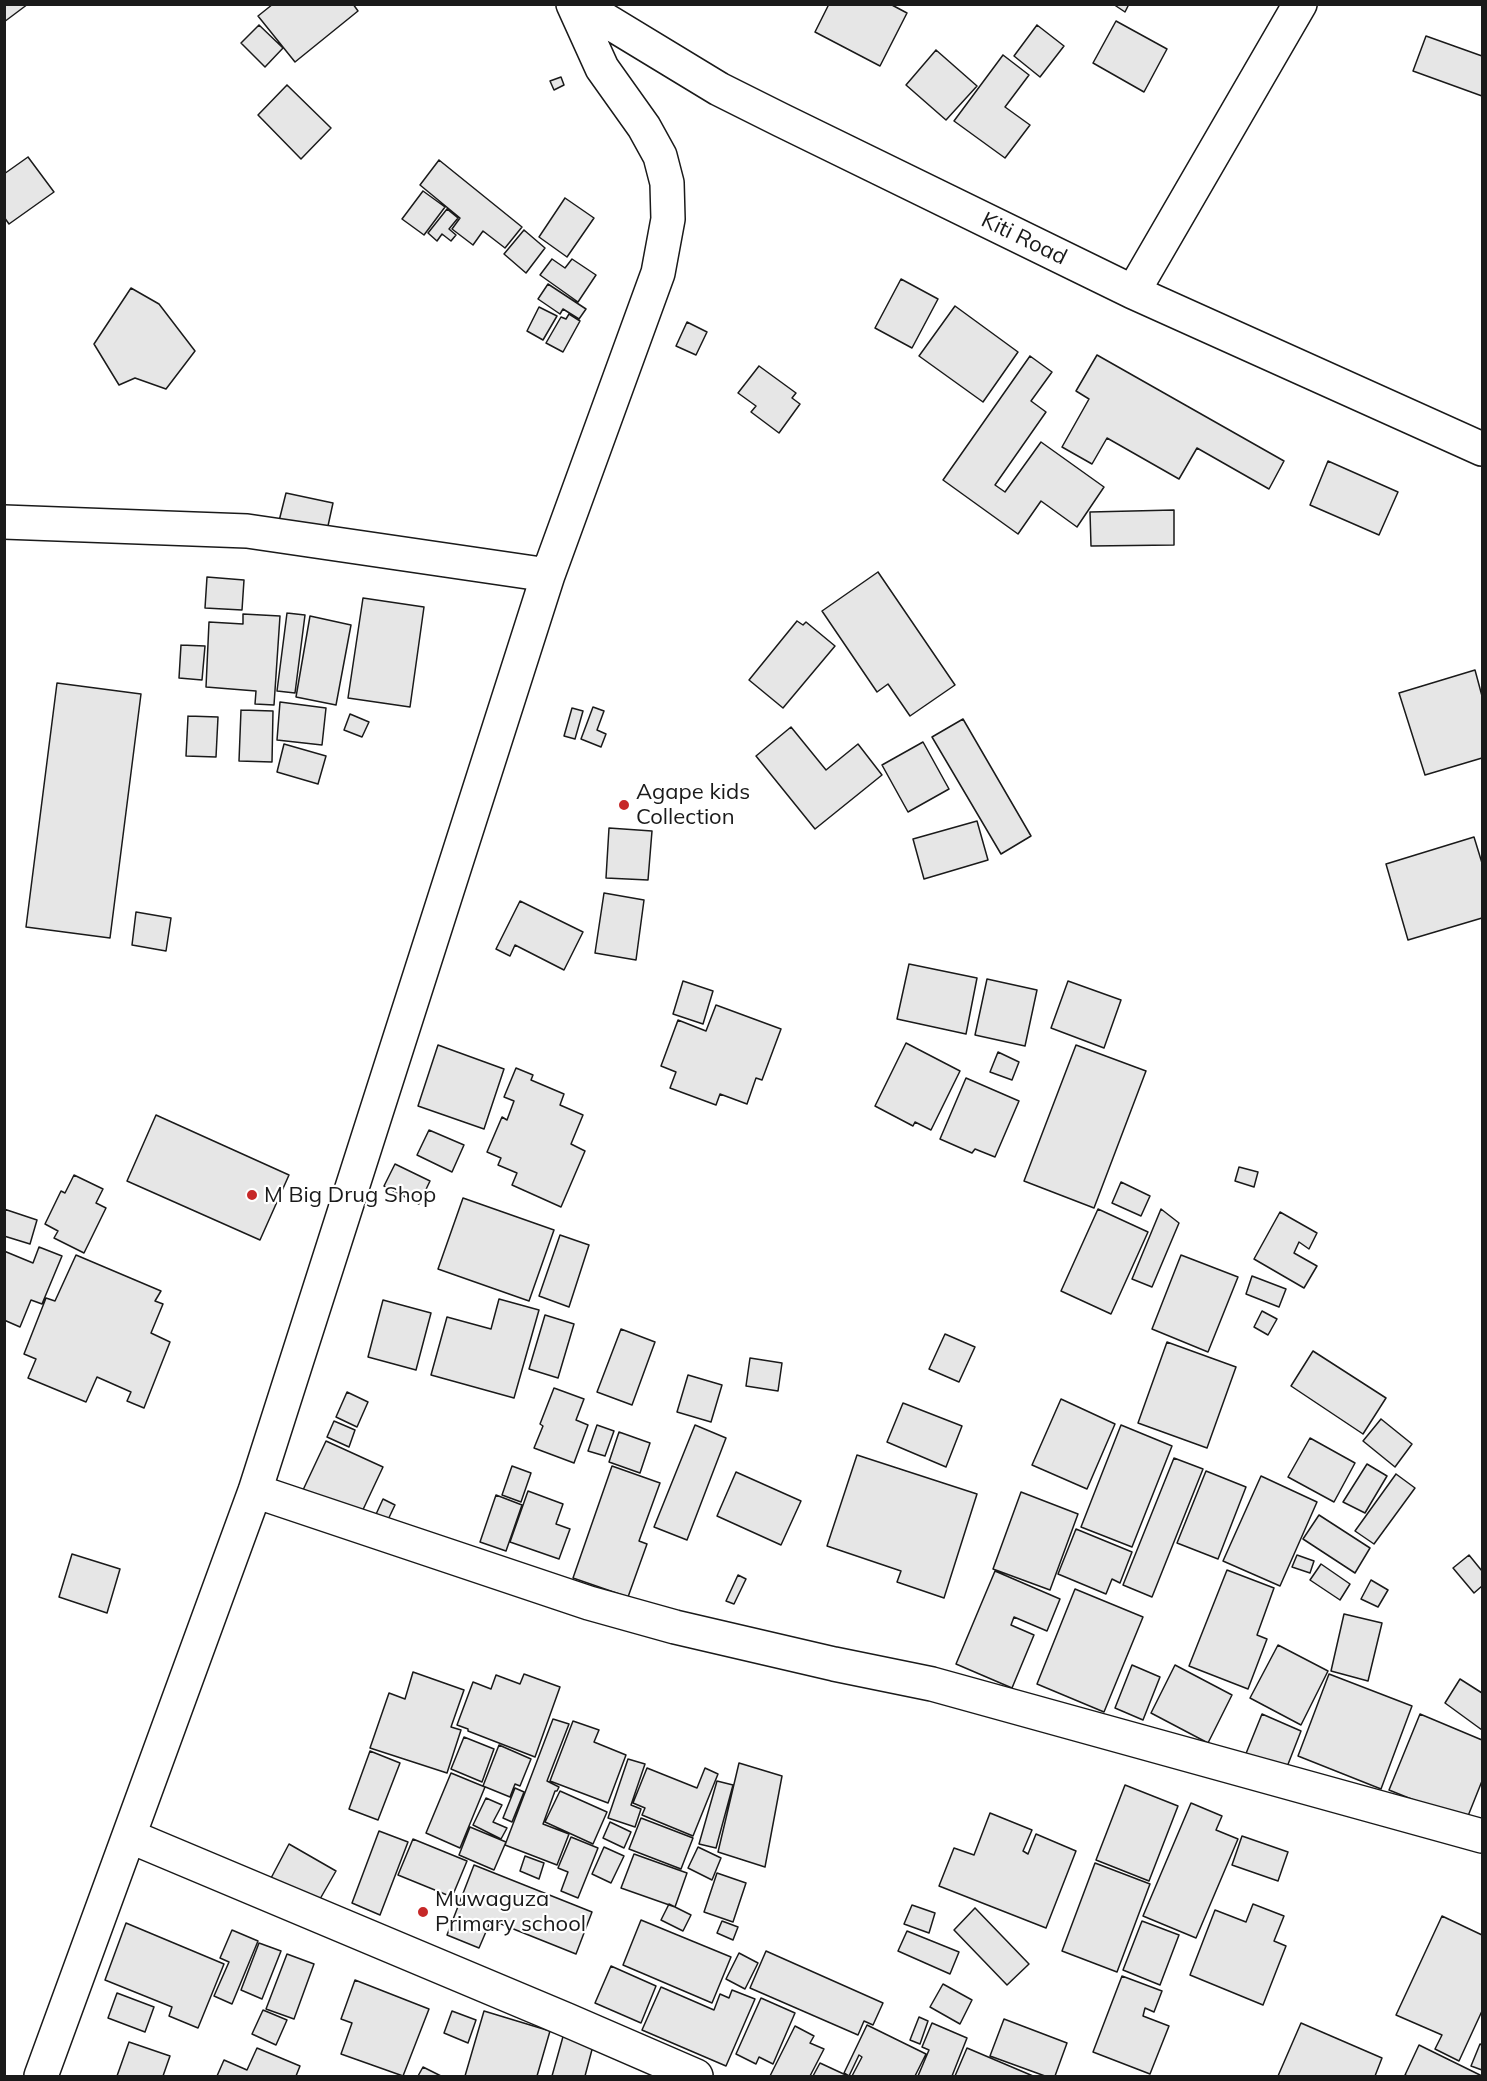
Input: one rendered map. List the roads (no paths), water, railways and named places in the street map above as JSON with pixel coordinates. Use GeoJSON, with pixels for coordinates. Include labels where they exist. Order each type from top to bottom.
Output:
{"type":"FeatureCollection","features":[{"type":"Feature","properties":{"kind":"street"},"geometry":{"type":"LineString","coordinates":[[41,2076],[255,1491],[548,575],[658,273],[668,219],[668,183],[660,156],[644,127],[602,68],[573,4]]}},
{"type":"Feature","properties":{"kind":"street","name":"Kiti Road"},"geometry":{"type":"LineString","coordinates":[[579,4],[719,89],[1133,292],[1482,449]]}},
{"type":"Feature","properties":{"kind":"street"},"geometry":{"type":"LineString","coordinates":[[1133,292],[1300,4]]}},
{"type":"Feature","properties":{"kind":"street"},"geometry":{"type":"LineString","coordinates":[[4,522],[247,531],[548,575]]}},
{"type":"Feature","properties":{"kind":"street"},"geometry":{"type":"LineString","coordinates":[[255,1491],[589,1603],[697,1632],[854,1669],[932,1684],[1482,1836]]}},
{"type":"Feature","properties":{"kind":"street"},"geometry":{"type":"LineString","coordinates":[[129,1836],[696,2076]]}},
{"type":"Feature","properties":{"kind":"place","name":"Agape kids Collection"},"geometry":{"type":"Point","coordinates":[624,805]}},
{"type":"Feature","properties":{"kind":"place","name":"M Big Drug Shop"},"geometry":{"type":"Point","coordinates":[252,1195]}},
{"type":"Feature","properties":{"kind":"place","name":"Muwaguza Primary school"},"geometry":{"type":"Point","coordinates":[423,1912]}}]}
